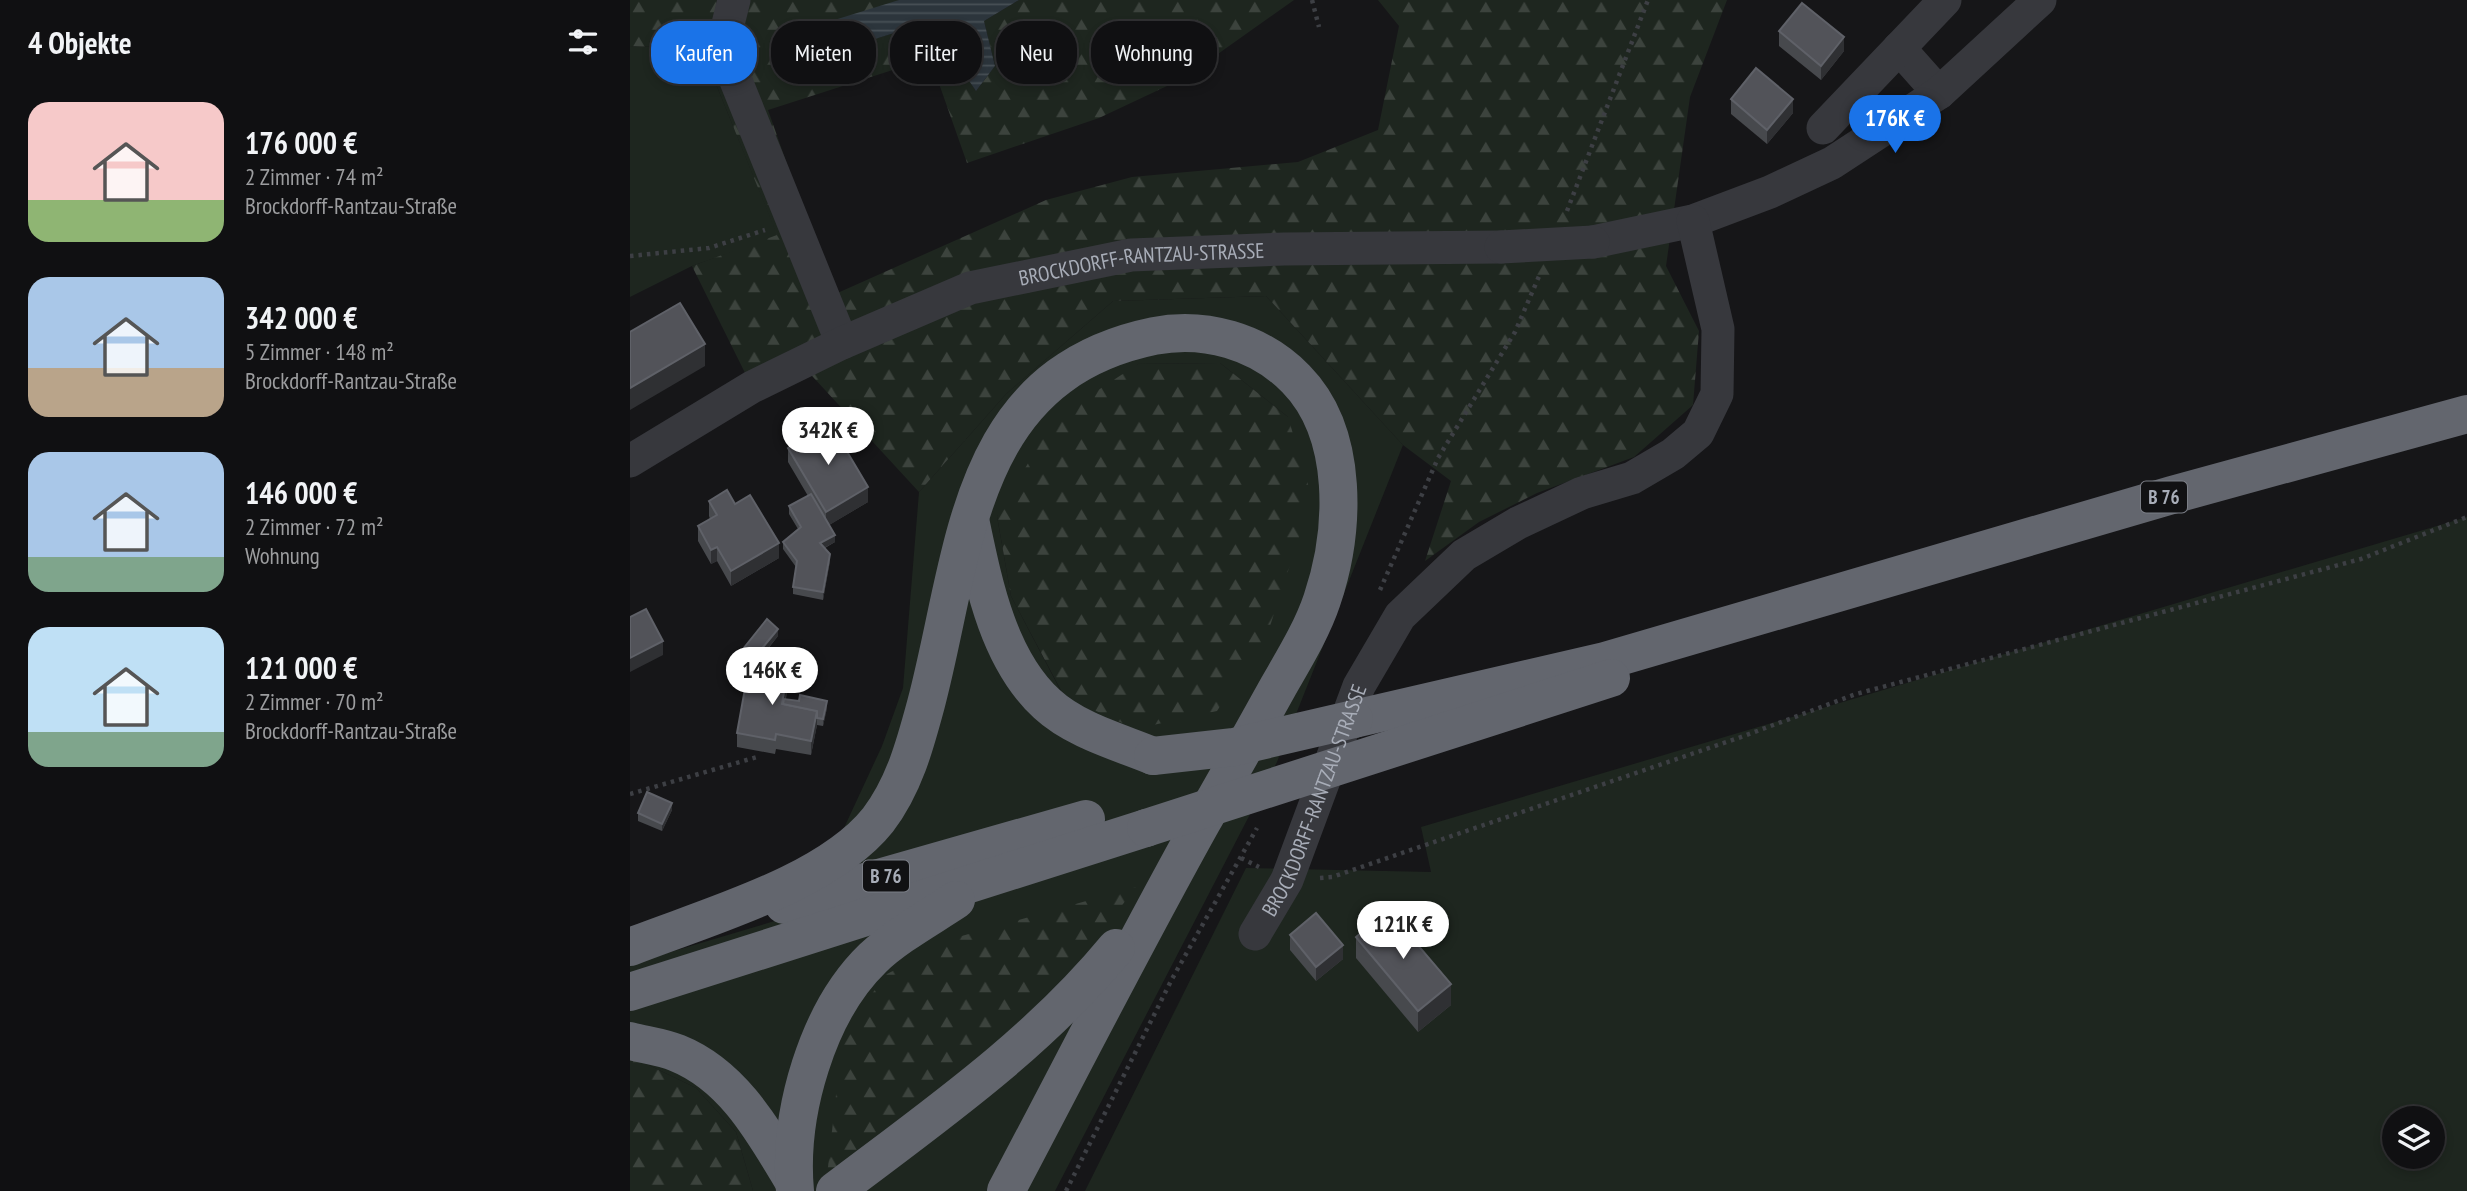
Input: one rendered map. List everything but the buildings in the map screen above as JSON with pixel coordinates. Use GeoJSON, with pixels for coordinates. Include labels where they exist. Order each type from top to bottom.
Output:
{"type":"FeatureCollection","features":[{"type":"Feature","properties":{"kind":"highway"},"geometry":{"type":"LineString","coordinates":[[630,948],[807,877],[846,852],[877,821],[899,787],[916,742],[969,515],[991,460],[1020,413],[1071,366],[1128,341],[1173,332],[1221,336],[1261,351],[1298,380],[1320,415],[1335,455],[1338,499],[1334,549],[1322,601],[1299,649],[1164,890],[1006,1191]]}},
{"type":"Feature","properties":{"kind":"highway","name":"B 76"},"geometry":{"type":"LineString","coordinates":[[630,948],[1144,816],[1864,588],[2172,495],[2467,414]]}},
{"type":"Feature","properties":{"kind":"highway","name":"B 76"},"geometry":{"type":"LineString","coordinates":[[1608,670],[2467,427]]}},
{"type":"Feature","properties":{"kind":"highway"},"geometry":{"type":"LineString","coordinates":[[969,515],[983,582],[1002,634],[1020,672],[1048,705],[1083,727],[1153,757],[1234,747],[1608,670]]}},
{"type":"Feature","properties":{"kind":"highway","name":"B 76"},"geometry":{"type":"LineString","coordinates":[[630,992],[993,875],[1144,816]]}},
{"type":"Feature","properties":{"kind":"highway"},"geometry":{"type":"LineString","coordinates":[[794,1187],[798,1127],[814,1052],[838,1000],[874,958],[993,875]]}},
{"type":"Feature","properties":{"kind":"highway"},"geometry":{"type":"LineString","coordinates":[[835,1191],[985,1078],[1041,1030],[1091,980],[1164,890]]}},
{"type":"Feature","properties":{"kind":"highway"},"geometry":{"type":"LineString","coordinates":[[630,1041],[677,1053],[725,1081],[765,1134],[794,1187]]}},
{"type":"Feature","properties":{"kind":"street"},"geometry":{"type":"LineString","coordinates":[[734,0],[727,28],[732,71],[842,343]]}},
{"type":"Feature","properties":{"kind":"street"},"geometry":{"type":"LineString","coordinates":[[1823,128],[1945,0]]}},
{"type":"Feature","properties":{"kind":"street","name":"BROCKDORFF-RANTZAU-STRASSE"},"geometry":{"type":"LineString","coordinates":[[630,460],[752,387],[842,343],[970,288],[1131,255],[1284,249],[1501,247],[1593,242],[1693,221],[1770,192],[1832,163],[1940,93],[2040,0]]}},
{"type":"Feature","properties":{"kind":"street"},"geometry":{"type":"LineString","coordinates":[[1899,48],[1940,93]]}},
{"type":"Feature","properties":{"kind":"street","name":"BROCKDORFF-RANTZAU-STRASSE"},"geometry":{"type":"LineString","coordinates":[[1255,934],[1287,880],[1359,686],[1400,616],[1464,555],[1518,523],[1582,493],[1632,478],[1673,454],[1698,433],[1717,394],[1718,329],[1693,221]]}},
{"type":"Feature","properties":{"kind":"path"},"geometry":{"type":"LineString","coordinates":[[1563,220],[1648,0]]}},
{"type":"Feature","properties":{"kind":"path"},"geometry":{"type":"LineString","coordinates":[[1312,2],[1319,27]]}},
{"type":"Feature","properties":{"kind":"path"},"geometry":{"type":"LineString","coordinates":[[630,256],[709,248],[793,221]]}},
{"type":"Feature","properties":{"kind":"path"},"geometry":{"type":"LineString","coordinates":[[1378,594],[1438,458],[1516,332],[1542,270]]}},
{"type":"Feature","properties":{"kind":"path"},"geometry":{"type":"LineString","coordinates":[[1287,880],[1332,877],[1744,736],[1856,694],[2361,559],[2467,517]]}},
{"type":"Feature","properties":{"kind":"path"},"geometry":{"type":"LineString","coordinates":[[630,794],[757,757]]}},
{"type":"Feature","properties":{"kind":"path"},"geometry":{"type":"LineString","coordinates":[[1066,1191],[1172,979],[1260,822]]}},
{"type":"Feature","properties":{"kind":"green space"},"geometry":{"type":"Polygon","coordinates":[[[630,0],[899,0],[862,21],[771,21],[771,84],[849,84],[768,110],[833,295],[1046,200],[1132,177],[1298,162],[1378,130],[1399,26],[1378,0],[1727,0],[1690,97],[1666,266],[1699,331],[1693,405],[1634,457],[1537,493],[1479,522],[1425,561],[1451,481],[1403,445],[1266,296],[1113,301],[1006,394],[919,492],[802,365],[754,391],[692,266],[777,235],[716,84],[757,84],[757,21],[651,21],[651,47],[630,46],[630,0]]]}},
{"type":"Feature","properties":{"kind":"green space"},"geometry":{"type":"Polygon","coordinates":[[[1019,0],[1294,0],[1217,55],[1217,21],[1091,21],[1091,84],[1171,84],[1099,118],[967,163],[939,84],[971,84],[976,91],[995,66],[984,21],[1019,0]]]}},
{"type":"Feature","properties":{"kind":"green space"},"geometry":{"type":"Polygon","coordinates":[[[890,34],[890,71],[876,75],[876,39],[890,34]]]}},
{"type":"Feature","properties":{"kind":"green space"},"geometry":{"type":"Polygon","coordinates":[[[630,46],[651,47],[651,84],[716,84],[778,236],[692,266],[630,297],[630,46]]]}},
{"type":"Feature","properties":{"kind":"green space"},"geometry":{"type":"Polygon","coordinates":[[[1266,296],[1403,445],[1277,762],[1055,1191],[753,1191],[736,1132],[696,1088],[630,1056],[630,964],[805,912],[882,746],[903,688],[919,492],[1006,394],[1113,301],[1266,296]],[[1220,363],[1138,364],[997,516],[1011,596],[1064,697],[1288,417],[1220,363]]]}},
{"type":"Feature","properties":{"kind":"green space"},"geometry":{"type":"Polygon","coordinates":[[[1220,363],[1288,417],[1312,498],[1268,632],[1217,711],[1135,729],[1064,696],[1011,596],[997,516],[1054,419],[1138,364],[1220,363]]]}},
{"type":"Feature","properties":{"kind":"green space"},"geometry":{"type":"Polygon","coordinates":[[[2467,517],[2467,1191],[1085,1191],[1246,868],[1431,872],[1421,827],[2467,517]]]}},
{"type":"Feature","properties":{"kind":"green space"},"geometry":{"type":"Polygon","coordinates":[[[1136,887],[1074,968],[958,1074],[827,1176],[843,1032],[887,974],[958,937],[1136,887]]]}},
{"type":"Feature","properties":{"kind":"green space"},"geometry":{"type":"Polygon","coordinates":[[[630,1056],[696,1088],[736,1132],[753,1191],[630,1191],[630,1056]]]}},
{"type":"Feature","properties":{"kind":"shaded area"},"geometry":{"type":"Polygon","coordinates":[[[899,0],[1019,0],[984,21],[995,66],[982,83],[982,21],[890,21],[890,34],[876,39],[876,21],[831,21],[899,0]]]}},
{"type":"Feature","properties":{"kind":"shaded area"},"geometry":{"type":"Polygon","coordinates":[[[971,84],[981,84],[976,91],[971,84]]]}}]}
